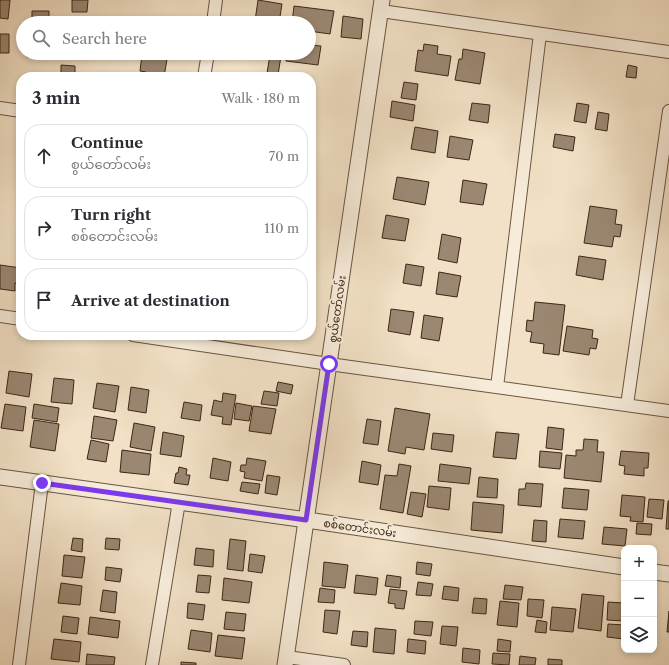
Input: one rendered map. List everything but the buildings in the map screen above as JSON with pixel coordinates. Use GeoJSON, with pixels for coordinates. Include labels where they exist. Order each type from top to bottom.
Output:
{"type":"FeatureCollection","features":[{"type":"Feature","properties":{"kind":"street"},"geometry":{"type":"LineString","coordinates":[[214,16],[216,0]]}},
{"type":"Feature","properties":{"kind":"street"},"geometry":{"type":"LineString","coordinates":[[381,6],[540,34],[669,52]]}},
{"type":"Feature","properties":{"kind":"street","name":"စွယ်တော်လမ်း"},"geometry":{"type":"LineString","coordinates":[[286,661],[381,6]]}},
{"type":"Feature","properties":{"kind":"street"},"geometry":{"type":"LineString","coordinates":[[497,388],[540,34]]}},
{"type":"Feature","properties":{"kind":"street"},"geometry":{"type":"LineString","coordinates":[[205,72],[207,60]]}},
{"type":"Feature","properties":{"kind":"street"},"geometry":{"type":"LineString","coordinates":[[0,108],[16,110]]}},
{"type":"Feature","properties":{"kind":"street"},"geometry":{"type":"LineString","coordinates":[[627,405],[669,111]]}},
{"type":"Feature","properties":{"kind":"street"},"geometry":{"type":"LineString","coordinates":[[0,316],[16,318]]}},
{"type":"Feature","properties":{"kind":"street"},"geometry":{"type":"LineString","coordinates":[[183,340],[329,364],[669,411]]}},
{"type":"Feature","properties":{"kind":"street","name":"စစ်တောင်းလမ်း"},"geometry":{"type":"LineString","coordinates":[[0,477],[621,567]]}},
{"type":"Feature","properties":{"kind":"street"},"geometry":{"type":"LineString","coordinates":[[18,665],[42,483]]}},
{"type":"Feature","properties":{"kind":"street"},"geometry":{"type":"LineString","coordinates":[[152,665],[179,502]]}},
{"type":"Feature","properties":{"kind":"street"},"geometry":{"type":"LineString","coordinates":[[657,572],[669,574]]}},
{"type":"Feature","properties":{"kind":"street"},"geometry":{"type":"LineString","coordinates":[[286,661],[344,665]]}},
{"type":"Feature","properties":{"kind":"route"},"geometry":{"type":"LineString","coordinates":[[42,483],[306,520],[329,364]]}}]}
